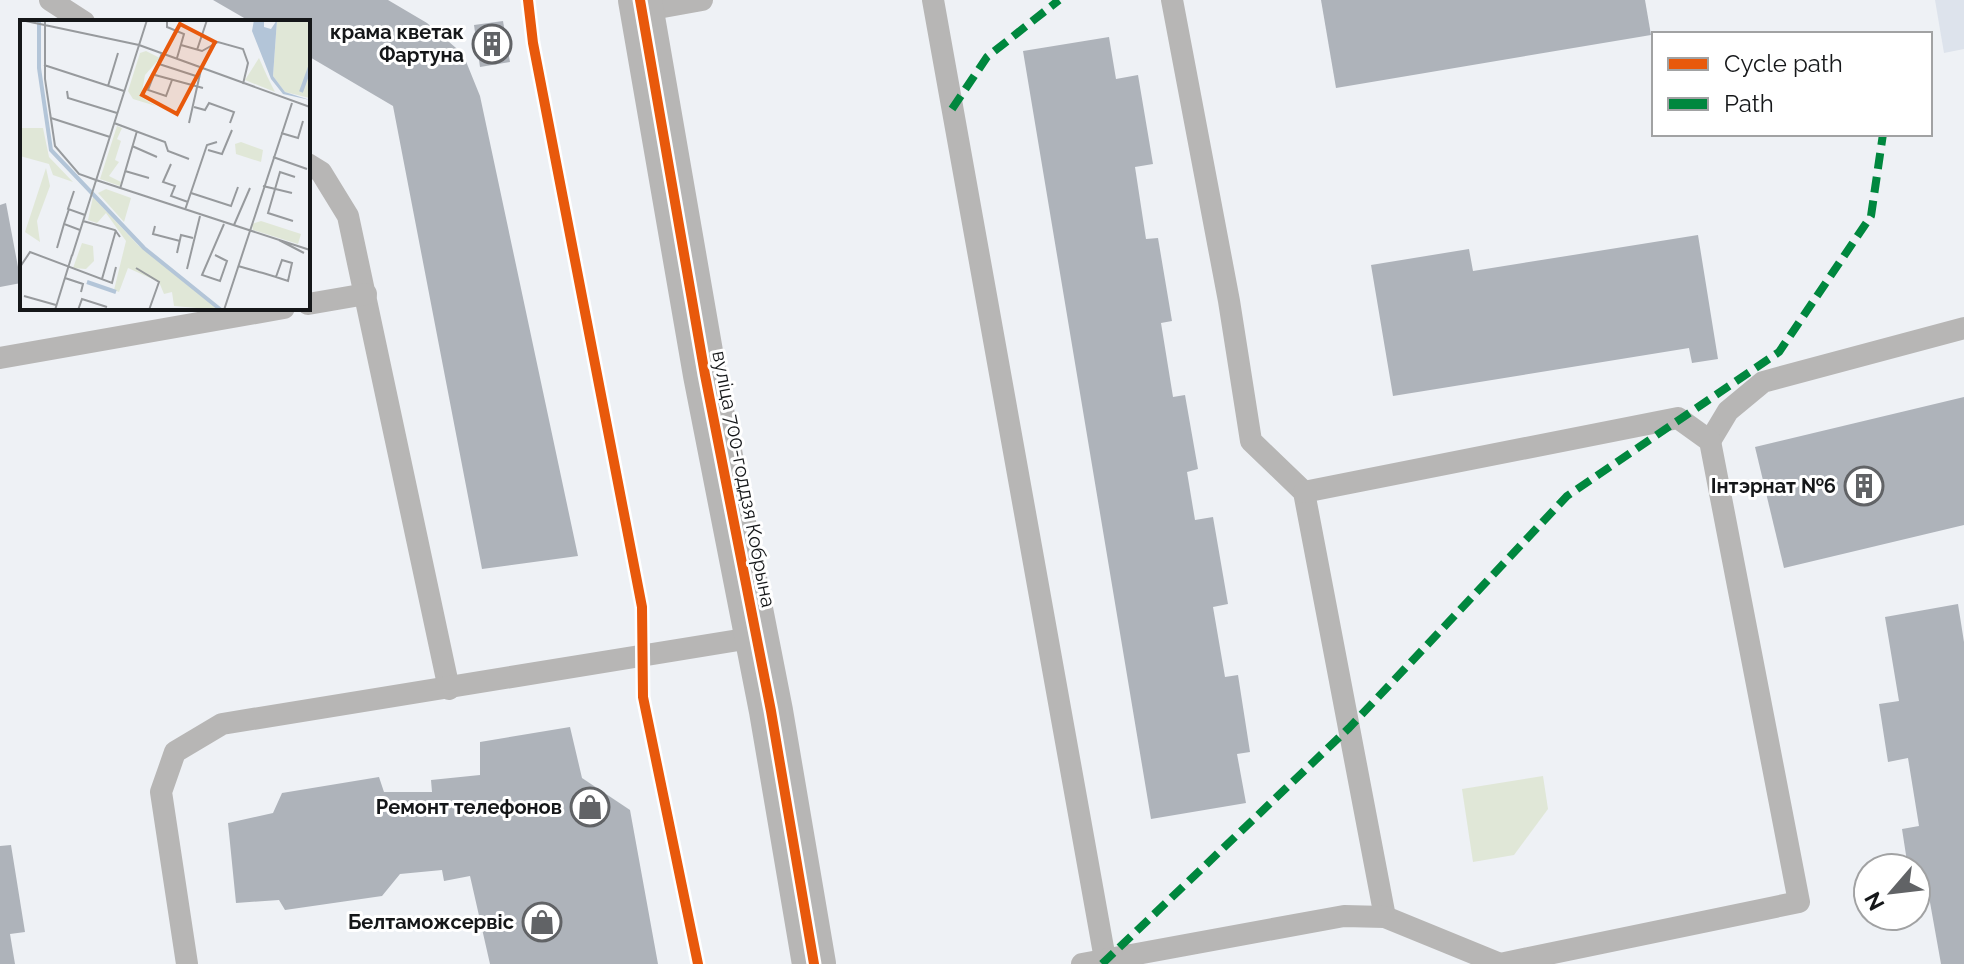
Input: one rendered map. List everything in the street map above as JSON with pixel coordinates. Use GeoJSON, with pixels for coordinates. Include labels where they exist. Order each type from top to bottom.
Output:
{"type":"FeatureCollection","features":[{"type":"Feature","properties":{"kind":"street","name":"вуліца 700-годдзя Кобрына"},"geometry":{"type":"LineString","coordinates":[[640,6],[814,964]]}},
{"type":"Feature","properties":{"kind":"lane"},"geometry":{"type":"LineString","coordinates":[[50,0],[81,20]]}},
{"type":"Feature","properties":{"kind":"lane"},"geometry":{"type":"LineString","coordinates":[[640,6],[702,0]]}},
{"type":"Feature","properties":{"kind":"lane"},"geometry":{"type":"LineString","coordinates":[[933,0],[1105,959]]}},
{"type":"Feature","properties":{"kind":"lane"},"geometry":{"type":"LineString","coordinates":[[1172,0],[1229,301],[1251,441],[1304,492],[1385,917]]}},
{"type":"Feature","properties":{"kind":"lane"},"geometry":{"type":"LineString","coordinates":[[310,165],[321,172],[348,216],[449,689]]}},
{"type":"Feature","properties":{"kind":"lane"},"geometry":{"type":"LineString","coordinates":[[310,304],[366,294]]}},
{"type":"Feature","properties":{"kind":"lane"},"geometry":{"type":"LineString","coordinates":[[0,358],[273,310]]}},
{"type":"Feature","properties":{"kind":"lane"},"geometry":{"type":"LineString","coordinates":[[1082,964],[1344,916],[1385,917],[1500,964],[1799,902],[1710,441],[1728,411],[1763,382],[1964,328]]}},
{"type":"Feature","properties":{"kind":"lane"},"geometry":{"type":"LineString","coordinates":[[1304,492],[1678,418],[1710,441]]}},
{"type":"Feature","properties":{"kind":"lane"},"geometry":{"type":"LineString","coordinates":[[187,964],[161,792],[175,752],[222,724],[757,637]]}},
{"type":"Feature","properties":{"kind":"shaded area"},"geometry":{"type":"Polygon","coordinates":[[[1935,0],[1964,0],[1964,49],[1944,53],[1935,0]]]}},
{"type":"Feature","properties":{"kind":"green space"},"geometry":{"type":"Polygon","coordinates":[[[1543,776],[1548,809],[1514,855],[1473,862],[1462,789],[1543,776]]]}},
{"type":"Feature","properties":{"kind":"building"},"geometry":{"type":"Polygon","coordinates":[[[213,0],[388,0],[427,23],[463,54],[480,96],[578,556],[482,569],[393,106],[310,57],[310,20],[248,20],[213,0]]]}},
{"type":"Feature","properties":{"kind":"building"},"geometry":{"type":"Polygon","coordinates":[[[1321,0],[1645,0],[1651,35],[1336,88],[1321,0]]]}},
{"type":"Feature","properties":{"kind":"building","name":"крама кветак Фартуна"},"geometry":{"type":"Polygon","coordinates":[[[503,21],[510,62],[480,67],[474,25],[503,21]]]}},
{"type":"Feature","properties":{"kind":"building"},"geometry":{"type":"Polygon","coordinates":[[[1109,37],[1116,79],[1138,75],[1153,164],[1135,167],[1146,239],[1158,238],[1172,321],[1161,323],[1173,397],[1185,395],[1198,469],[1187,472],[1195,520],[1213,517],[1228,604],[1213,607],[1225,677],[1238,675],[1250,752],[1237,754],[1246,803],[1151,819],[1023,51],[1109,37]]]}},
{"type":"Feature","properties":{"kind":"building"},"geometry":{"type":"Polygon","coordinates":[[[6,203],[20,283],[0,287],[0,205],[6,203]]]}},
{"type":"Feature","properties":{"kind":"building"},"geometry":{"type":"Polygon","coordinates":[[[1698,235],[1718,359],[1692,363],[1689,348],[1393,396],[1371,265],[1469,249],[1473,271],[1698,235]]]}},
{"type":"Feature","properties":{"kind":"building","name":"Інтэрнат №6"},"geometry":{"type":"Polygon","coordinates":[[[1964,397],[1964,525],[1784,568],[1755,447],[1964,397]]]}},
{"type":"Feature","properties":{"kind":"building"},"geometry":{"type":"Polygon","coordinates":[[[1958,604],[1964,642],[1964,964],[1941,964],[1932,914],[1932,852],[1906,852],[1902,829],[1919,826],[1908,758],[1888,762],[1879,704],[1899,701],[1885,617],[1958,604]]]}},
{"type":"Feature","properties":{"kind":"building"},"geometry":{"type":"Polygon","coordinates":[[[570,727],[582,778],[630,810],[658,964],[490,964],[470,876],[444,881],[442,870],[400,874],[382,896],[285,910],[279,900],[236,903],[228,823],[273,813],[282,793],[379,777],[384,792],[432,792],[431,780],[480,775],[480,742],[570,727]]]}},
{"type":"Feature","properties":{"kind":"building"},"geometry":{"type":"Polygon","coordinates":[[[11,845],[25,932],[10,934],[15,964],[0,964],[0,846],[11,845]]]}},
{"type":"Feature","properties":{"kind":"marked path"},"geometry":{"type":"LineString","coordinates":[[952,109],[987,57],[1059,0]]}},
{"type":"Feature","properties":{"kind":"marked path"},"geometry":{"type":"LineString","coordinates":[[1102,964],[1349,728],[1567,496],[1779,352],[1871,216],[1883,136]]}},
{"type":"Feature","properties":{"kind":"cycle path"},"geometry":{"type":"LineString","coordinates":[[528,0],[533,43],[642,607],[643,697],[698,964]]}},
{"type":"Feature","properties":{"kind":"cycle path"},"geometry":{"type":"LineString","coordinates":[[640,0],[705,375],[771,711],[814,964]]}},
{"type":"Feature","properties":{"kind":"place","name":"крама кветак Фартуна"},"geometry":{"type":"Point","coordinates":[492,44]}},
{"type":"Feature","properties":{"kind":"place","name":"Інтэрнат №6"},"geometry":{"type":"Point","coordinates":[1864,486]}},
{"type":"Feature","properties":{"kind":"place","name":"Ремонт телефонов"},"geometry":{"type":"Point","coordinates":[590,807]}},
{"type":"Feature","properties":{"kind":"place","name":"Белтаможсервіс"},"geometry":{"type":"Point","coordinates":[542,922]}}]}
